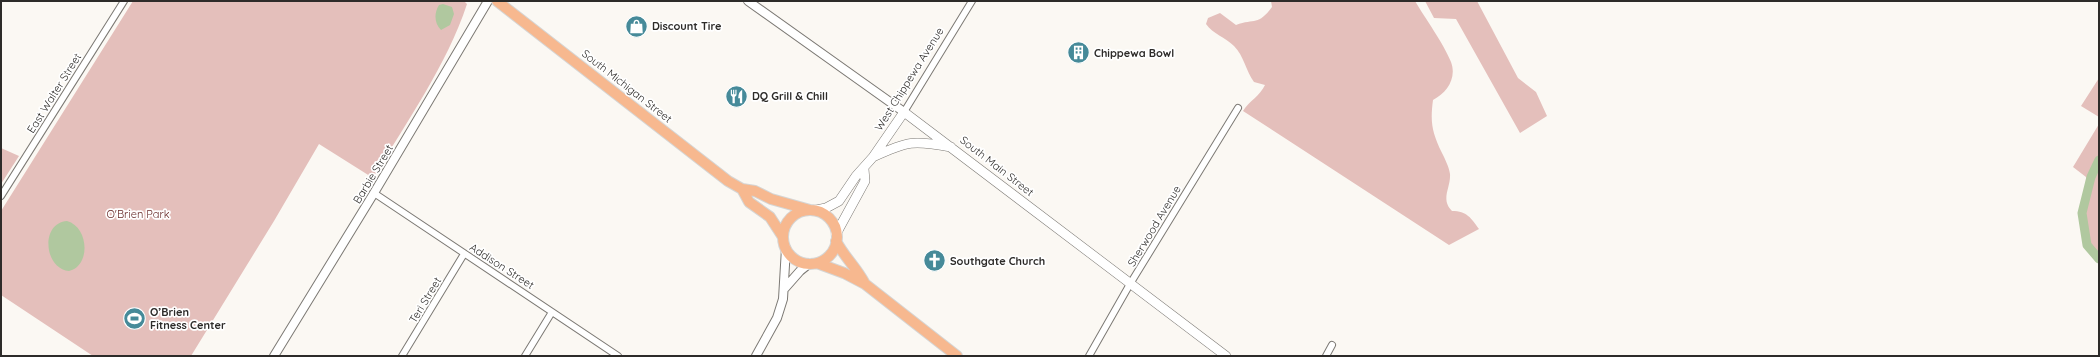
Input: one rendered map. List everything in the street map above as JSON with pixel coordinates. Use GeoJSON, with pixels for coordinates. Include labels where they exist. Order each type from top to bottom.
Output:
{"type":"FeatureCollection","features":[{"type":"Feature","properties":{"kind":"main road","name":"South Michigan Street"},"geometry":{"type":"LineString","coordinates":[[497,1],[728,182],[742,190],[755,191],[771,199],[813,210]]}},
{"type":"Feature","properties":{"kind":"main road","name":"South Main Street"},"geometry":{"type":"LineString","coordinates":[[904,112],[1226,356]]}},
{"type":"Feature","properties":{"kind":"main road","name":"West Chippewa Avenue"},"geometry":{"type":"LineString","coordinates":[[813,210],[826,208],[839,201],[856,176],[864,169],[873,157],[904,112]]}},
{"type":"Feature","properties":{"kind":"main road"},"geometry":{"type":"LineString","coordinates":[[873,157],[909,142],[925,142],[952,147]]}},
{"type":"Feature","properties":{"kind":"main road","name":"West Chippewa Avenue"},"geometry":{"type":"LineString","coordinates":[[836,237],[865,181],[864,169]]}},
{"type":"Feature","properties":{"kind":"main road","name":"South Michigan Street"},"geometry":{"type":"LineString","coordinates":[[742,190],[749,202],[770,217],[783,237]]}},
{"type":"Feature","properties":{"kind":"main road"},"geometry":{"type":"LineString","coordinates":[[865,284],[860,274],[846,259],[829,218],[813,210],[793,216],[787,222],[783,237],[786,248],[795,259],[844,273],[865,284],[957,356]]}},
{"type":"Feature","properties":{"kind":"main road"},"geometry":{"type":"LineString","coordinates":[[813,263],[830,255],[836,237]]}},
{"type":"Feature","properties":{"kind":"street","name":"East Walter Street"},"geometry":{"type":"LineString","coordinates":[[1,196],[124,1]]}},
{"type":"Feature","properties":{"kind":"street","name":"Barbie Street"},"geometry":{"type":"LineString","coordinates":[[274,356],[374,193],[488,1]]}},
{"type":"Feature","properties":{"kind":"street","name":"South Main Street"},"geometry":{"type":"LineString","coordinates":[[748,1],[904,112]]}},
{"type":"Feature","properties":{"kind":"street","name":"West Chippewa Avenue"},"geometry":{"type":"LineString","coordinates":[[904,112],[972,1]]}},
{"type":"Feature","properties":{"kind":"street","name":"Sherwood Avenue"},"geometry":{"type":"LineString","coordinates":[[1089,356],[1130,284],[1238,108]]}},
{"type":"Feature","properties":{"kind":"street","name":"Addison Street"},"geometry":{"type":"LineString","coordinates":[[374,193],[618,356]]}},
{"type":"Feature","properties":{"kind":"street"},"geometry":{"type":"LineString","coordinates":[[756,356],[777,318],[785,288],[784,272],[786,248]]}},
{"type":"Feature","properties":{"kind":"street","name":"Teri Street"},"geometry":{"type":"LineString","coordinates":[[402,356],[464,254]]}},
{"type":"Feature","properties":{"kind":"street"},"geometry":{"type":"LineString","coordinates":[[785,288],[800,271],[813,263]]}},
{"type":"Feature","properties":{"kind":"street"},"geometry":{"type":"LineString","coordinates":[[525,356],[552,312]]}},
{"type":"Feature","properties":{"kind":"street"},"geometry":{"type":"LineString","coordinates":[[1326,356],[1332,346]]}},
{"type":"Feature","properties":{"kind":"green space","name":"O'Brien Park"},"geometry":{"type":"Polygon","coordinates":[[[133,1],[464,1],[467,4],[449,49],[425,93],[373,178],[319,144],[274,221],[191,356],[93,356],[1,295],[1,211],[133,1]]]}},
{"type":"Feature","properties":{"kind":"green space"},"geometry":{"type":"Polygon","coordinates":[[[1271,1],[1415,1],[1444,47],[1453,68],[1450,84],[1443,93],[1433,100],[1432,115],[1434,133],[1447,163],[1450,174],[1446,198],[1447,202],[1452,211],[1461,212],[1471,218],[1479,229],[1449,245],[1243,111],[1265,85],[1254,82],[1243,59],[1234,46],[1206,24],[1208,18],[1220,13],[1236,25],[1259,19],[1263,17],[1272,7],[1271,1]]]}},
{"type":"Feature","properties":{"kind":"green space"},"geometry":{"type":"Polygon","coordinates":[[[1425,1],[1477,1],[1518,78],[1536,92],[1547,116],[1520,133],[1456,19],[1434,18],[1425,1]]]}},
{"type":"Feature","properties":{"kind":"green space"},"geometry":{"type":"Polygon","coordinates":[[[2099,78],[2099,117],[2081,106],[2099,78]]]}},
{"type":"Feature","properties":{"kind":"green space"},"geometry":{"type":"Polygon","coordinates":[[[2099,124],[2099,255],[2089,242],[2085,215],[2086,177],[2073,167],[2099,124]]]}},
{"type":"Feature","properties":{"kind":"green space"},"geometry":{"type":"Polygon","coordinates":[[[1,148],[19,156],[1,184],[1,148]]]}},
{"type":"Feature","properties":{"kind":"shaded area"},"geometry":{"type":"Polygon","coordinates":[[[443,4],[452,7],[454,14],[450,25],[441,30],[436,21],[436,11],[439,5],[443,4]]]}},
{"type":"Feature","properties":{"kind":"shaded area"},"geometry":{"type":"Polygon","coordinates":[[[67,221],[80,231],[84,246],[84,255],[81,262],[76,268],[69,271],[54,263],[48,246],[52,229],[58,224],[67,221]]]}},
{"type":"Feature","properties":{"kind":"waterway"},"geometry":{"type":"LineString","coordinates":[[2099,160],[2091,177],[2082,213],[2087,245],[2099,259]]}},
{"type":"Feature","properties":{"kind":"place","name":"Discount Tire"},"geometry":{"type":"Point","coordinates":[637,26]}},
{"type":"Feature","properties":{"kind":"place","name":"Chippewa Bowl"},"geometry":{"type":"Point","coordinates":[1078,53]}},
{"type":"Feature","properties":{"kind":"place","name":"DQ Grill & Chill"},"geometry":{"type":"Point","coordinates":[736,96]}},
{"type":"Feature","properties":{"kind":"place","name":"Southgate Church"},"geometry":{"type":"Point","coordinates":[934,261]}},
{"type":"Feature","properties":{"kind":"place","name":"O’Brien Fitness Center"},"geometry":{"type":"Point","coordinates":[134,318]}}]}
